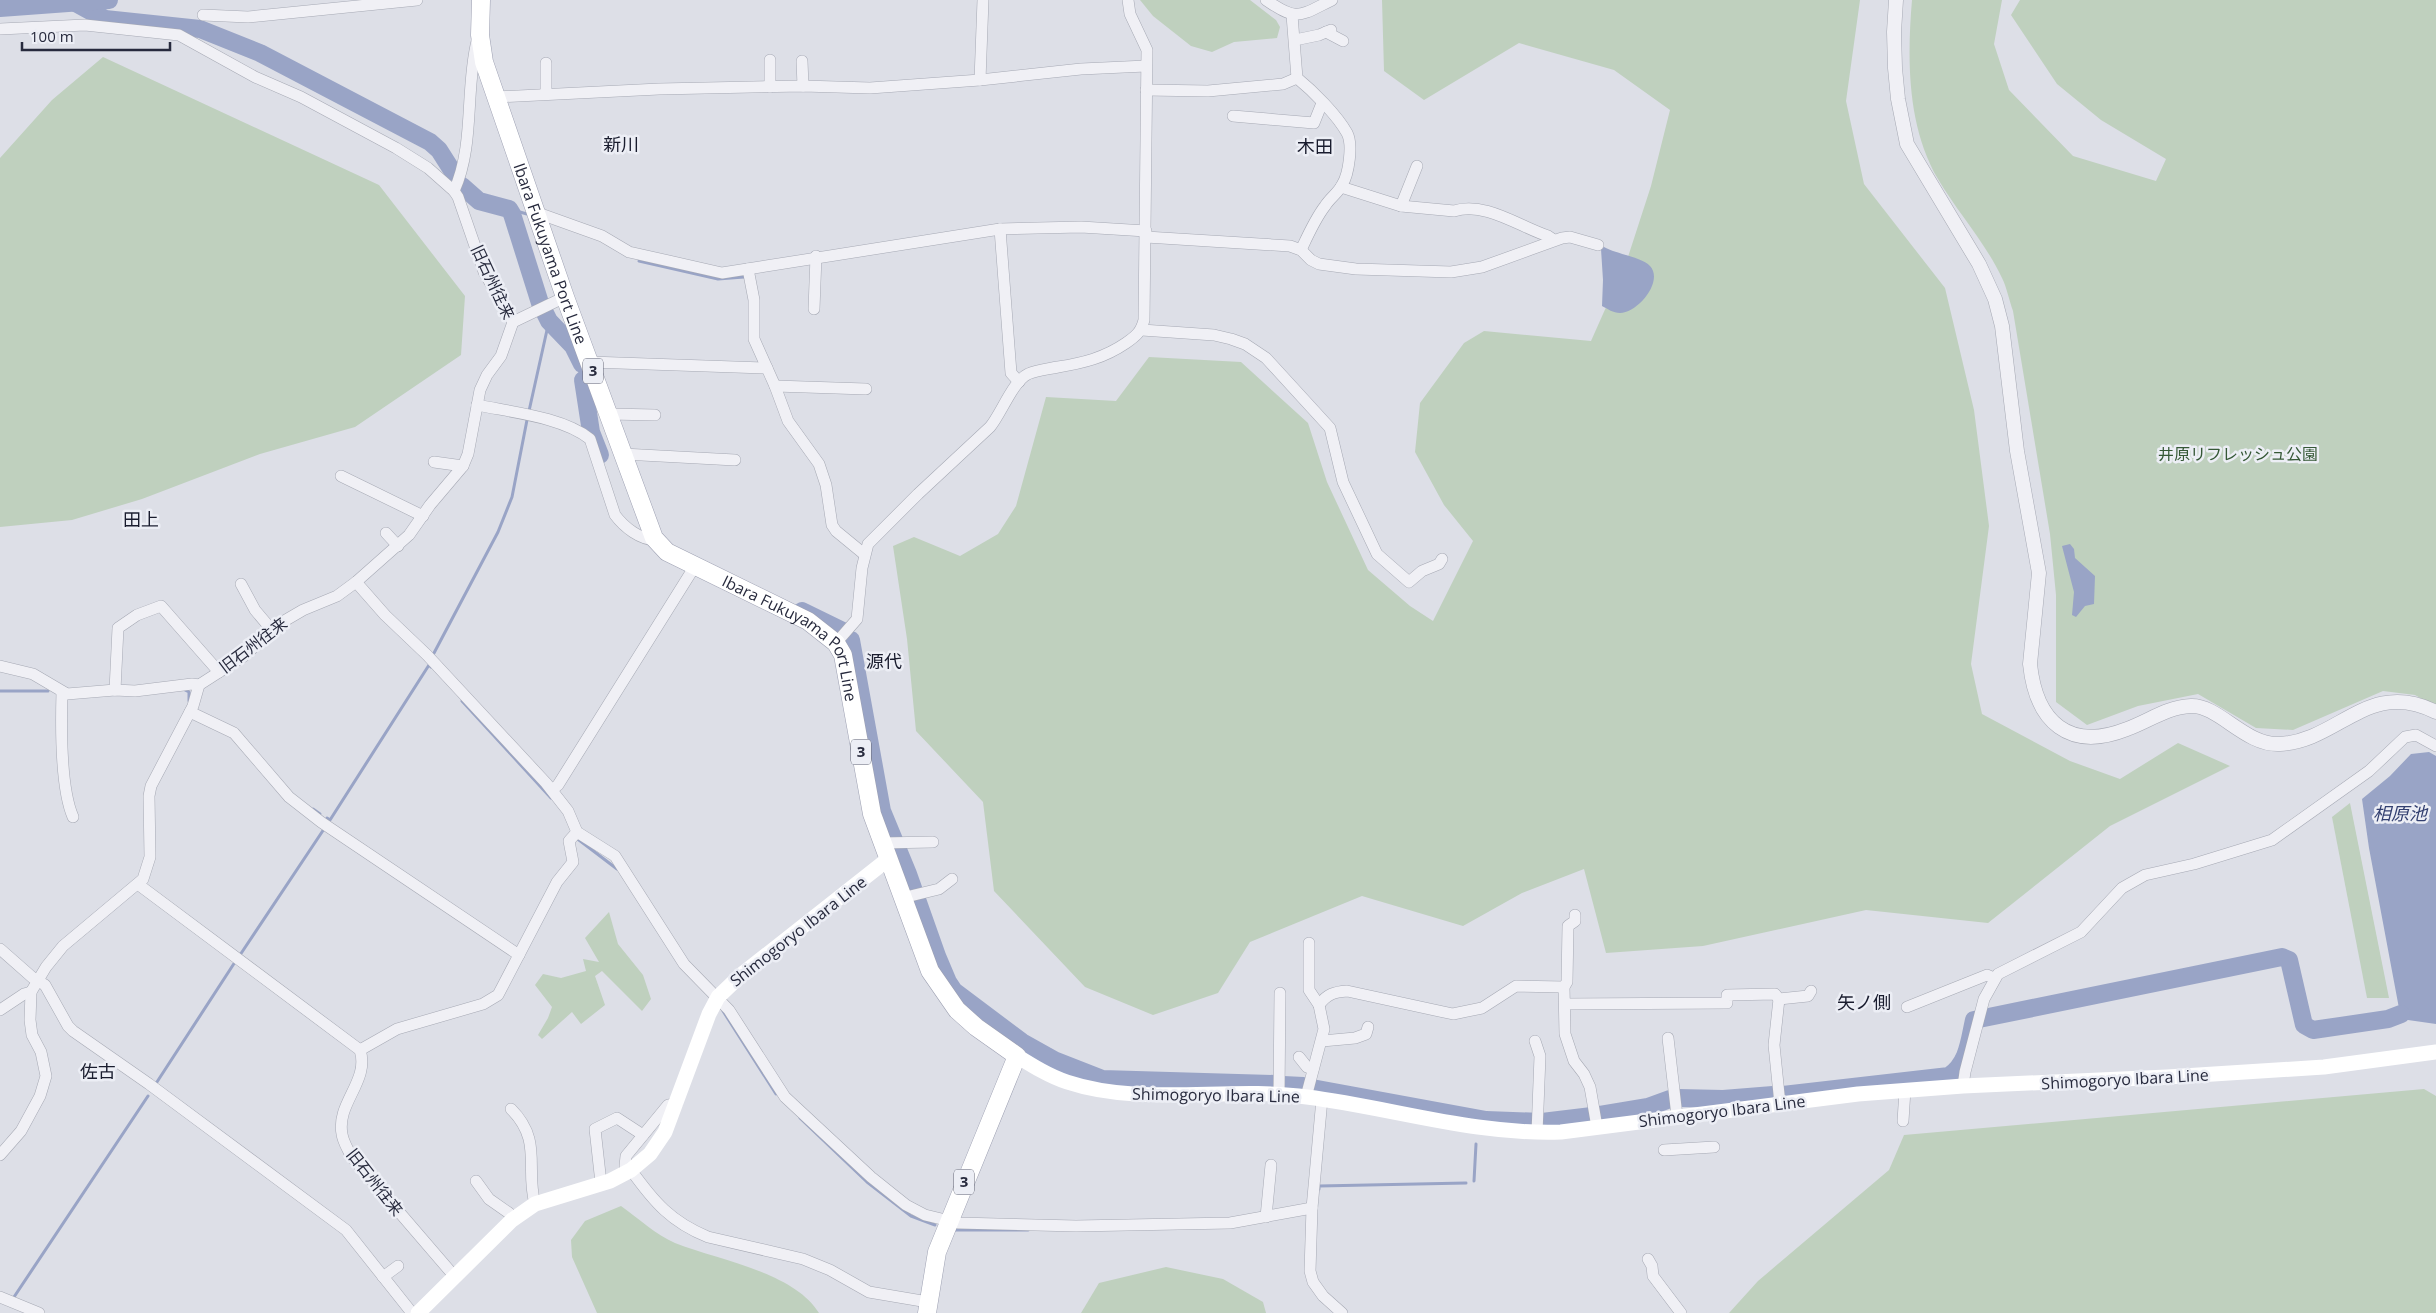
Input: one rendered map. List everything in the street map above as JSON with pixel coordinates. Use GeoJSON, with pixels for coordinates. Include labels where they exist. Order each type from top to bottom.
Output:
{"type":"FeatureCollection","features":[{"type":"Feature","properties":{"kind":"main road","name":"Ibara Fukuyama Port Line"},"geometry":{"type":"LineString","coordinates":[[481,0],[480,35],[484,62],[565,297],[656,540],[667,552],[808,621],[836,642],[843,655],[867,790],[890,843],[887,860],[911,896],[930,971],[945,995],[976,1027],[1017,1056]]}},
{"type":"Feature","properties":{"kind":"main road","name":"Shimogoryo Ibara Line"},"geometry":{"type":"LineString","coordinates":[[422,1311],[512,1220],[535,1204],[602,1183],[630,1171],[650,1154],[665,1132],[709,1014],[718,997],[741,975],[887,860]]}},
{"type":"Feature","properties":{"kind":"main road","name":"Shimogoryo Ibara Line"},"geometry":{"type":"LineString","coordinates":[[1017,1056],[1040,1070],[1062,1080],[1103,1090],[1148,1094],[1279,1094],[1322,1099],[1470,1127],[1597,1127],[1904,1090],[2324,1067],[2436,1052]]}},
{"type":"Feature","properties":{"kind":"main road","name":"3"},"geometry":{"type":"LineString","coordinates":[[927,1308],[937,1252],[948,1221],[1017,1056]]}},
{"type":"Feature","properties":{"kind":"street"},"geometry":{"type":"LineString","coordinates":[[203,15],[248,17],[418,0]]}},
{"type":"Feature","properties":{"kind":"street"},"geometry":{"type":"LineString","coordinates":[[980,80],[983,0]]}},
{"type":"Feature","properties":{"kind":"street"},"geometry":{"type":"LineString","coordinates":[[836,642],[857,619],[864,554],[875,536],[990,427],[999,416],[1019,382],[1027,374],[1090,361],[1111,354],[1136,337],[1142,330],[1146,234],[1147,50],[1130,14],[1128,0]]}},
{"type":"Feature","properties":{"kind":"street"},"geometry":{"type":"LineString","coordinates":[[1266,0],[1292,15],[1308,12],[1332,0]]}},
{"type":"Feature","properties":{"kind":"street"},"geometry":{"type":"LineString","coordinates":[[1896,0],[1894,32],[1895,68],[1898,99],[1908,144],[1979,264],[1994,299],[2002,326],[2017,452],[2039,574],[2030,664],[2031,678],[2035,697],[2050,722],[2063,731],[2098,737],[2128,729],[2160,713],[2193,706],[2207,710],[2256,740],[2279,744],[2312,735],[2363,709],[2382,703],[2411,703],[2436,712]]}},
{"type":"Feature","properties":{"kind":"street"},"geometry":{"type":"LineString","coordinates":[[1292,15],[1298,78],[1322,103],[1347,134],[1350,144],[1345,179],[1317,218],[1301,250]]}},
{"type":"Feature","properties":{"kind":"street"},"geometry":{"type":"LineString","coordinates":[[0,29],[85,25],[179,35],[255,77],[301,97],[396,148],[428,168],[454,191],[466,144],[474,53],[480,35]]}},
{"type":"Feature","properties":{"kind":"street"},"geometry":{"type":"LineString","coordinates":[[1295,40],[1319,36],[1328,31],[1343,41]]}},
{"type":"Feature","properties":{"kind":"street"},"geometry":{"type":"LineString","coordinates":[[770,60],[770,87]]}},
{"type":"Feature","properties":{"kind":"street"},"geometry":{"type":"LineString","coordinates":[[802,60],[803,86]]}},
{"type":"Feature","properties":{"kind":"street"},"geometry":{"type":"LineString","coordinates":[[546,63],[546,94]]}},
{"type":"Feature","properties":{"kind":"street"},"geometry":{"type":"LineString","coordinates":[[497,97],[659,88],[803,86],[870,88],[980,80],[1081,69],[1146,66]]}},
{"type":"Feature","properties":{"kind":"street"},"geometry":{"type":"LineString","coordinates":[[1146,90],[1208,91],[1283,84],[1298,78]]}},
{"type":"Feature","properties":{"kind":"street"},"geometry":{"type":"LineString","coordinates":[[1233,116],[1314,123],[1322,103]]}},
{"type":"Feature","properties":{"kind":"street"},"geometry":{"type":"LineString","coordinates":[[1401,206],[1417,166]]}},
{"type":"Feature","properties":{"kind":"street"},"geometry":{"type":"LineString","coordinates":[[1341,187],[1401,206],[1454,211],[1461,209],[1487,211],[1554,240]]}},
{"type":"Feature","properties":{"kind":"street","name":"旧石州往来"},"geometry":{"type":"LineString","coordinates":[[199,686],[244,656],[271,629],[303,610],[336,596],[356,582],[398,546],[463,466],[468,454],[477,406],[484,383],[501,356],[513,322],[484,272],[458,197],[454,191]]}},
{"type":"Feature","properties":{"kind":"street"},"geometry":{"type":"LineString","coordinates":[[535,212],[602,236],[629,252],[722,272],[816,256],[1000,230],[1081,227],[1290,246],[1301,250],[1311,260],[1319,264],[1356,269],[1451,272],[1482,267],[1554,240],[1570,237],[1598,245]]}},
{"type":"Feature","properties":{"kind":"street"},"geometry":{"type":"LineString","coordinates":[[1000,230],[1011,373],[1019,382]]}},
{"type":"Feature","properties":{"kind":"street"},"geometry":{"type":"LineString","coordinates":[[814,308],[816,256]]}},
{"type":"Feature","properties":{"kind":"street"},"geometry":{"type":"LineString","coordinates":[[748,269],[754,300],[754,339],[768,368],[788,421],[819,464],[826,485],[832,525],[836,531],[864,554]]}},
{"type":"Feature","properties":{"kind":"street"},"geometry":{"type":"LineString","coordinates":[[513,322],[565,297]]}},
{"type":"Feature","properties":{"kind":"street"},"geometry":{"type":"LineString","coordinates":[[1142,330],[1214,335],[1231,339],[1256,351],[1330,428],[1343,482],[1378,557],[1409,582],[1422,571],[1439,564],[1442,559]]}},
{"type":"Feature","properties":{"kind":"street"},"geometry":{"type":"LineString","coordinates":[[590,362],[768,368]]}},
{"type":"Feature","properties":{"kind":"street"},"geometry":{"type":"LineString","coordinates":[[775,386],[866,389]]}},
{"type":"Feature","properties":{"kind":"street"},"geometry":{"type":"LineString","coordinates":[[477,406],[554,422],[590,439],[615,515],[622,524],[640,536],[649,540],[656,540]]}},
{"type":"Feature","properties":{"kind":"street"},"geometry":{"type":"LineString","coordinates":[[610,414],[655,415]]}},
{"type":"Feature","properties":{"kind":"street"},"geometry":{"type":"LineString","coordinates":[[623,454],[735,460]]}},
{"type":"Feature","properties":{"kind":"street"},"geometry":{"type":"LineString","coordinates":[[434,462],[463,466]]}},
{"type":"Feature","properties":{"kind":"street"},"geometry":{"type":"LineString","coordinates":[[341,476],[423,516]]}},
{"type":"Feature","properties":{"kind":"street"},"geometry":{"type":"LineString","coordinates":[[386,533],[398,546]]}},
{"type":"Feature","properties":{"kind":"street"},"geometry":{"type":"LineString","coordinates":[[552,790],[558,785],[695,566]]}},
{"type":"Feature","properties":{"kind":"street"},"geometry":{"type":"LineString","coordinates":[[139,885],[360,1050],[397,1030],[491,1001],[503,988],[558,882],[573,862],[569,842],[574,834],[568,811],[552,790],[427,654],[385,615],[356,582]]}},
{"type":"Feature","properties":{"kind":"street"},"geometry":{"type":"LineString","coordinates":[[240,584],[255,610],[271,629]]}},
{"type":"Feature","properties":{"kind":"street"},"geometry":{"type":"LineString","coordinates":[[152,596],[219,672]]}},
{"type":"Feature","properties":{"kind":"street"},"geometry":{"type":"LineString","coordinates":[[115,690],[118,628],[137,615],[161,606]]}},
{"type":"Feature","properties":{"kind":"street"},"geometry":{"type":"LineString","coordinates":[[0,666],[39,676],[62,692],[135,691],[192,684],[199,686],[190,712],[151,786],[149,796],[150,857],[147,870],[139,885],[63,946],[31,992],[30,1020],[32,1035],[42,1052],[46,1076],[40,1096],[21,1131],[0,1155]]}},
{"type":"Feature","properties":{"kind":"street"},"geometry":{"type":"LineString","coordinates":[[62,692],[62,748],[68,804],[73,817]]}},
{"type":"Feature","properties":{"kind":"street"},"geometry":{"type":"LineString","coordinates":[[190,712],[234,733],[289,797],[321,822],[519,955]]}},
{"type":"Feature","properties":{"kind":"street"},"geometry":{"type":"LineString","coordinates":[[1963,1086],[1979,1019],[1991,983],[2003,971],[2080,932],[2122,888],[2145,875],[2194,864],[2272,840],[2369,772],[2404,737],[2416,735],[2436,746]]}},
{"type":"Feature","properties":{"kind":"street"},"geometry":{"type":"LineString","coordinates":[[574,834],[615,856],[684,964],[718,997],[775,1084],[802,1114],[888,1192],[925,1214],[948,1221],[1076,1226],[1146,1226],[1230,1223],[1312,1208]]}},
{"type":"Feature","properties":{"kind":"street"},"geometry":{"type":"LineString","coordinates":[[890,843],[934,842]]}},
{"type":"Feature","properties":{"kind":"street"},"geometry":{"type":"LineString","coordinates":[[911,896],[939,889],[952,879]]}},
{"type":"Feature","properties":{"kind":"street"},"geometry":{"type":"LineString","coordinates":[[1575,915],[1575,921],[1568,926],[1566,982],[1564,987],[1565,1034],[1574,1061],[1584,1074],[1590,1087],[1597,1127]]}},
{"type":"Feature","properties":{"kind":"street"},"geometry":{"type":"LineString","coordinates":[[1306,1097],[1324,1029],[1319,1004],[1309,990],[1308,943]]}},
{"type":"Feature","properties":{"kind":"street"},"geometry":{"type":"LineString","coordinates":[[0,948],[45,985],[68,1026],[73,1031],[149,1084],[346,1230],[383,1276],[422,1311]]}},
{"type":"Feature","properties":{"kind":"street"},"geometry":{"type":"LineString","coordinates":[[1907,1007],[1987,975],[1991,983]]}},
{"type":"Feature","properties":{"kind":"street"},"geometry":{"type":"LineString","coordinates":[[1319,1004],[1325,996],[1347,991],[1393,999],[1434,1011],[1461,1013],[1482,1008],[1516,986],[1564,987]]}},
{"type":"Feature","properties":{"kind":"street"},"geometry":{"type":"LineString","coordinates":[[1779,999],[1808,996],[1811,991]]}},
{"type":"Feature","properties":{"kind":"street"},"geometry":{"type":"LineString","coordinates":[[0,1010],[24,994],[31,992]]}},
{"type":"Feature","properties":{"kind":"street"},"geometry":{"type":"LineString","coordinates":[[1279,1094],[1280,993]]}},
{"type":"Feature","properties":{"kind":"street"},"geometry":{"type":"LineString","coordinates":[[1565,1004],[1727,1003],[1728,995],[1775,994],[1779,999],[1774,1046],[1780,1104]]}},
{"type":"Feature","properties":{"kind":"street"},"geometry":{"type":"LineString","coordinates":[[1322,1040],[1364,1036],[1368,1027]]}},
{"type":"Feature","properties":{"kind":"street"},"geometry":{"type":"LineString","coordinates":[[1668,1038],[1676,1116]]}},
{"type":"Feature","properties":{"kind":"street"},"geometry":{"type":"LineString","coordinates":[[1535,1041],[1540,1056],[1537,1126]]}},
{"type":"Feature","properties":{"kind":"street","name":"旧石州往来"},"geometry":{"type":"LineString","coordinates":[[360,1050],[362,1057],[361,1074],[342,1120],[341,1132],[344,1142],[351,1156],[455,1277]]}},
{"type":"Feature","properties":{"kind":"street"},"geometry":{"type":"LineString","coordinates":[[1298,1058],[1307,1067],[1313,1069]]}},
{"type":"Feature","properties":{"kind":"street"},"geometry":{"type":"LineString","coordinates":[[1903,1121],[1904,1090]]}},
{"type":"Feature","properties":{"kind":"street"},"geometry":{"type":"LineString","coordinates":[[1322,1099],[1309,1262],[1312,1277],[1323,1296],[1342,1313]]}},
{"type":"Feature","properties":{"kind":"street"},"geometry":{"type":"LineString","coordinates":[[676,1102],[668,1105],[626,1156],[625,1166],[667,1214],[694,1231],[708,1237],[811,1262],[874,1294],[927,1308]]}},
{"type":"Feature","properties":{"kind":"street"},"geometry":{"type":"LineString","coordinates":[[511,1109],[524,1126],[530,1143],[533,1156],[532,1195],[535,1204]]}},
{"type":"Feature","properties":{"kind":"street"},"geometry":{"type":"LineString","coordinates":[[602,1183],[595,1129],[618,1118],[643,1135]]}},
{"type":"Feature","properties":{"kind":"street"},"geometry":{"type":"LineString","coordinates":[[1664,1150],[1714,1148]]}},
{"type":"Feature","properties":{"kind":"street"},"geometry":{"type":"LineString","coordinates":[[1266,1217],[1271,1165]]}},
{"type":"Feature","properties":{"kind":"street"},"geometry":{"type":"LineString","coordinates":[[476,1181],[489,1199],[509,1213],[512,1220]]}},
{"type":"Feature","properties":{"kind":"street"},"geometry":{"type":"LineString","coordinates":[[1648,1260],[1652,1266],[1653,1276],[1681,1313]]}},
{"type":"Feature","properties":{"kind":"street"},"geometry":{"type":"LineString","coordinates":[[383,1276],[398,1266]]}},
{"type":"Feature","properties":{"kind":"street"},"geometry":{"type":"LineString","coordinates":[[0,1297],[39,1313]]}},
{"type":"Feature","properties":{"kind":"green space"},"geometry":{"type":"Polygon","coordinates":[[[1140,0],[1250,0],[1276,20],[1280,27],[1277,38],[1234,42],[1212,52],[1191,46],[1153,16],[1140,0]]]}},
{"type":"Feature","properties":{"kind":"green space"},"geometry":{"type":"Polygon","coordinates":[[[1382,0],[1860,0],[1846,101],[1864,184],[1945,288],[1974,410],[1989,526],[1971,664],[1982,714],[2070,761],[2120,779],[2178,743],[2230,766],[2110,826],[1988,923],[1866,910],[1703,946],[1606,953],[1584,869],[1522,893],[1463,926],[1362,896],[1250,942],[1218,993],[1153,1015],[1085,987],[994,891],[983,802],[916,731],[907,639],[893,546],[914,537],[960,556],[998,534],[1016,506],[1046,397],[1116,401],[1149,357],[1241,362],[1308,423],[1327,482],[1368,570],[1410,606],[1433,621],[1473,541],[1444,505],[1415,452],[1420,403],[1464,343],[1484,331],[1591,341],[1627,260],[1651,186],[1670,110],[1614,70],[1519,43],[1424,100],[1384,71],[1382,0]]]}},
{"type":"Feature","properties":{"kind":"green space","name":"井原リフレッシュ公園"},"geometry":{"type":"Polygon","coordinates":[[[1912,0],[2002,0],[1994,44],[2009,90],[2073,156],[2156,181],[2166,159],[2101,120],[2057,84],[2011,15],[2020,0],[2436,0],[2436,707],[2415,695],[2383,691],[2293,730],[2256,728],[2198,694],[2138,706],[2087,725],[2056,702],[2056,595],[2050,534],[2013,311],[2004,282],[1995,265],[1938,179],[1920,137],[1911,92],[1910,22],[1912,0]]]}},
{"type":"Feature","properties":{"kind":"green space"},"geometry":{"type":"Polygon","coordinates":[[[103,57],[379,185],[465,296],[461,355],[355,427],[260,454],[142,499],[72,520],[0,527],[0,158],[52,100],[103,57]]]}},
{"type":"Feature","properties":{"kind":"green space"},"geometry":{"type":"Polygon","coordinates":[[[2350,803],[2389,998],[2367,998],[2332,817],[2350,803]]]}},
{"type":"Feature","properties":{"kind":"green space"},"geometry":{"type":"Polygon","coordinates":[[[609,912],[618,944],[643,975],[651,999],[642,1011],[602,971],[595,976],[605,1005],[581,1024],[572,1012],[542,1039],[538,1035],[552,1007],[535,985],[543,974],[561,978],[586,971],[583,959],[599,962],[585,938],[609,912]]]}},
{"type":"Feature","properties":{"kind":"green space"},"geometry":{"type":"Polygon","coordinates":[[[2424,1089],[2436,1096],[2436,1313],[1729,1313],[1758,1281],[1889,1170],[1904,1135],[2424,1089]]]}},
{"type":"Feature","properties":{"kind":"green space"},"geometry":{"type":"Polygon","coordinates":[[[621,1206],[668,1240],[774,1277],[792,1287],[807,1299],[819,1313],[597,1313],[572,1257],[571,1240],[585,1221],[621,1206]]]}},
{"type":"Feature","properties":{"kind":"green space"},"geometry":{"type":"Polygon","coordinates":[[[1166,1267],[1223,1279],[1263,1302],[1266,1313],[1081,1313],[1099,1283],[1166,1267]]]}},
{"type":"Feature","properties":{"kind":"water"},"geometry":{"type":"Polygon","coordinates":[[[1604,247],[1641,260],[1650,266],[1653,272],[1654,280],[1647,295],[1627,312],[1615,312],[1602,306],[1601,249],[1604,247]]]}},
{"type":"Feature","properties":{"kind":"water"},"geometry":{"type":"Polygon","coordinates":[[[2070,544],[2074,549],[2075,558],[2095,576],[2094,604],[2085,606],[2076,617],[2072,615],[2074,592],[2062,546],[2070,544]]]}},
{"type":"Feature","properties":{"kind":"water","name":"相原池"},"geometry":{"type":"Polygon","coordinates":[[[2429,752],[2436,756],[2436,1024],[2401,1019],[2369,848],[2362,799],[2390,776],[2411,754],[2429,752]]]}},
{"type":"Feature","properties":{"kind":"waterway"},"geometry":{"type":"LineString","coordinates":[[0,8],[109,0]]}},
{"type":"Feature","properties":{"kind":"waterway"},"geometry":{"type":"LineString","coordinates":[[74,2],[105,19],[200,29],[260,53],[430,142],[439,150],[453,172]]}},
{"type":"Feature","properties":{"kind":"waterway"},"geometry":{"type":"LineString","coordinates":[[462,186],[479,201],[509,209],[540,303]]}},
{"type":"Feature","properties":{"kind":"waterway"},"geometry":{"type":"LineString","coordinates":[[509,209],[527,214]]}},
{"type":"Feature","properties":{"kind":"waterway"},"geometry":{"type":"LineString","coordinates":[[639,261],[718,279],[744,277]]}},
{"type":"Feature","properties":{"kind":"waterway"},"geometry":{"type":"LineString","coordinates":[[545,313],[549,321],[573,346],[582,364]]}},
{"type":"Feature","properties":{"kind":"waterway"},"geometry":{"type":"LineString","coordinates":[[529,411],[549,321]]}},
{"type":"Feature","properties":{"kind":"waterway"},"geometry":{"type":"LineString","coordinates":[[583,380],[591,432],[600,455]]}},
{"type":"Feature","properties":{"kind":"waterway"},"geometry":{"type":"LineString","coordinates":[[434,653],[498,532],[512,497],[527,420]]}},
{"type":"Feature","properties":{"kind":"waterway"},"geometry":{"type":"LineString","coordinates":[[802,611],[845,632]]}},
{"type":"Feature","properties":{"kind":"waterway"},"geometry":{"type":"LineString","coordinates":[[851,640],[882,811],[908,874],[937,956],[954,991],[1022,1042],[1056,1061],[1102,1079],[1275,1084]]}},
{"type":"Feature","properties":{"kind":"waterway"},"geometry":{"type":"LineString","coordinates":[[327,818],[330,820],[429,665],[431,667]]}},
{"type":"Feature","properties":{"kind":"waterway"},"geometry":{"type":"LineString","coordinates":[[185,690],[189,692],[189,701]]}},
{"type":"Feature","properties":{"kind":"waterway"},"geometry":{"type":"LineString","coordinates":[[0,691],[48,691]]}},
{"type":"Feature","properties":{"kind":"waterway"},"geometry":{"type":"LineString","coordinates":[[462,701],[551,798]]}},
{"type":"Feature","properties":{"kind":"waterway"},"geometry":{"type":"LineString","coordinates":[[313,809],[320,814]]}},
{"type":"Feature","properties":{"kind":"waterway"},"geometry":{"type":"LineString","coordinates":[[240,955],[324,829]]}},
{"type":"Feature","properties":{"kind":"waterway"},"geometry":{"type":"LineString","coordinates":[[575,837],[617,869]]}},
{"type":"Feature","properties":{"kind":"waterway"},"geometry":{"type":"LineString","coordinates":[[1783,1095],[1949,1076],[1964,1058],[1974,1020],[2282,957],[2289,960],[2304,1025],[2313,1030],[2388,1019],[2401,1014]]}},
{"type":"Feature","properties":{"kind":"waterway"},"geometry":{"type":"LineString","coordinates":[[155,1085],[235,962]]}},
{"type":"Feature","properties":{"kind":"waterway"},"geometry":{"type":"LineString","coordinates":[[723,1011],[776,1094]]}},
{"type":"Feature","properties":{"kind":"waterway"},"geometry":{"type":"LineString","coordinates":[[1283,1085],[1303,1086]]}},
{"type":"Feature","properties":{"kind":"waterway"},"geometry":{"type":"LineString","coordinates":[[1312,1088],[1486,1120],[1542,1122],[1592,1116]]}},
{"type":"Feature","properties":{"kind":"waterway"},"geometry":{"type":"LineString","coordinates":[[1678,1098],[1723,1099],[1773,1095]]}},
{"type":"Feature","properties":{"kind":"waterway"},"geometry":{"type":"LineString","coordinates":[[14,1297],[148,1096]]}},
{"type":"Feature","properties":{"kind":"waterway"},"geometry":{"type":"LineString","coordinates":[[1600,1115],[1648,1107],[1670,1099]]}},
{"type":"Feature","properties":{"kind":"waterway"},"geometry":{"type":"LineString","coordinates":[[800,1118],[867,1182],[911,1216],[935,1225]]}},
{"type":"Feature","properties":{"kind":"waterway"},"geometry":{"type":"LineString","coordinates":[[1474,1181],[1476,1144]]}},
{"type":"Feature","properties":{"kind":"waterway"},"geometry":{"type":"LineString","coordinates":[[1319,1189],[1319,1186],[1466,1183]]}},
{"type":"Feature","properties":{"kind":"waterway"},"geometry":{"type":"LineString","coordinates":[[955,1230],[1028,1230]]}},
{"type":"Feature","properties":{"kind":"district","name":"新川"},"geometry":{"type":"Point","coordinates":[621,145]}},
{"type":"Feature","properties":{"kind":"district","name":"木田"},"geometry":{"type":"Point","coordinates":[1315,147]}},
{"type":"Feature","properties":{"kind":"district","name":"田上"},"geometry":{"type":"Point","coordinates":[141,520]}},
{"type":"Feature","properties":{"kind":"district","name":"源代"},"geometry":{"type":"Point","coordinates":[884,662]}},
{"type":"Feature","properties":{"kind":"district","name":"矢ノ側"},"geometry":{"type":"Point","coordinates":[1864,1003]}},
{"type":"Feature","properties":{"kind":"district","name":"佐古"},"geometry":{"type":"Point","coordinates":[98,1072]}}]}
